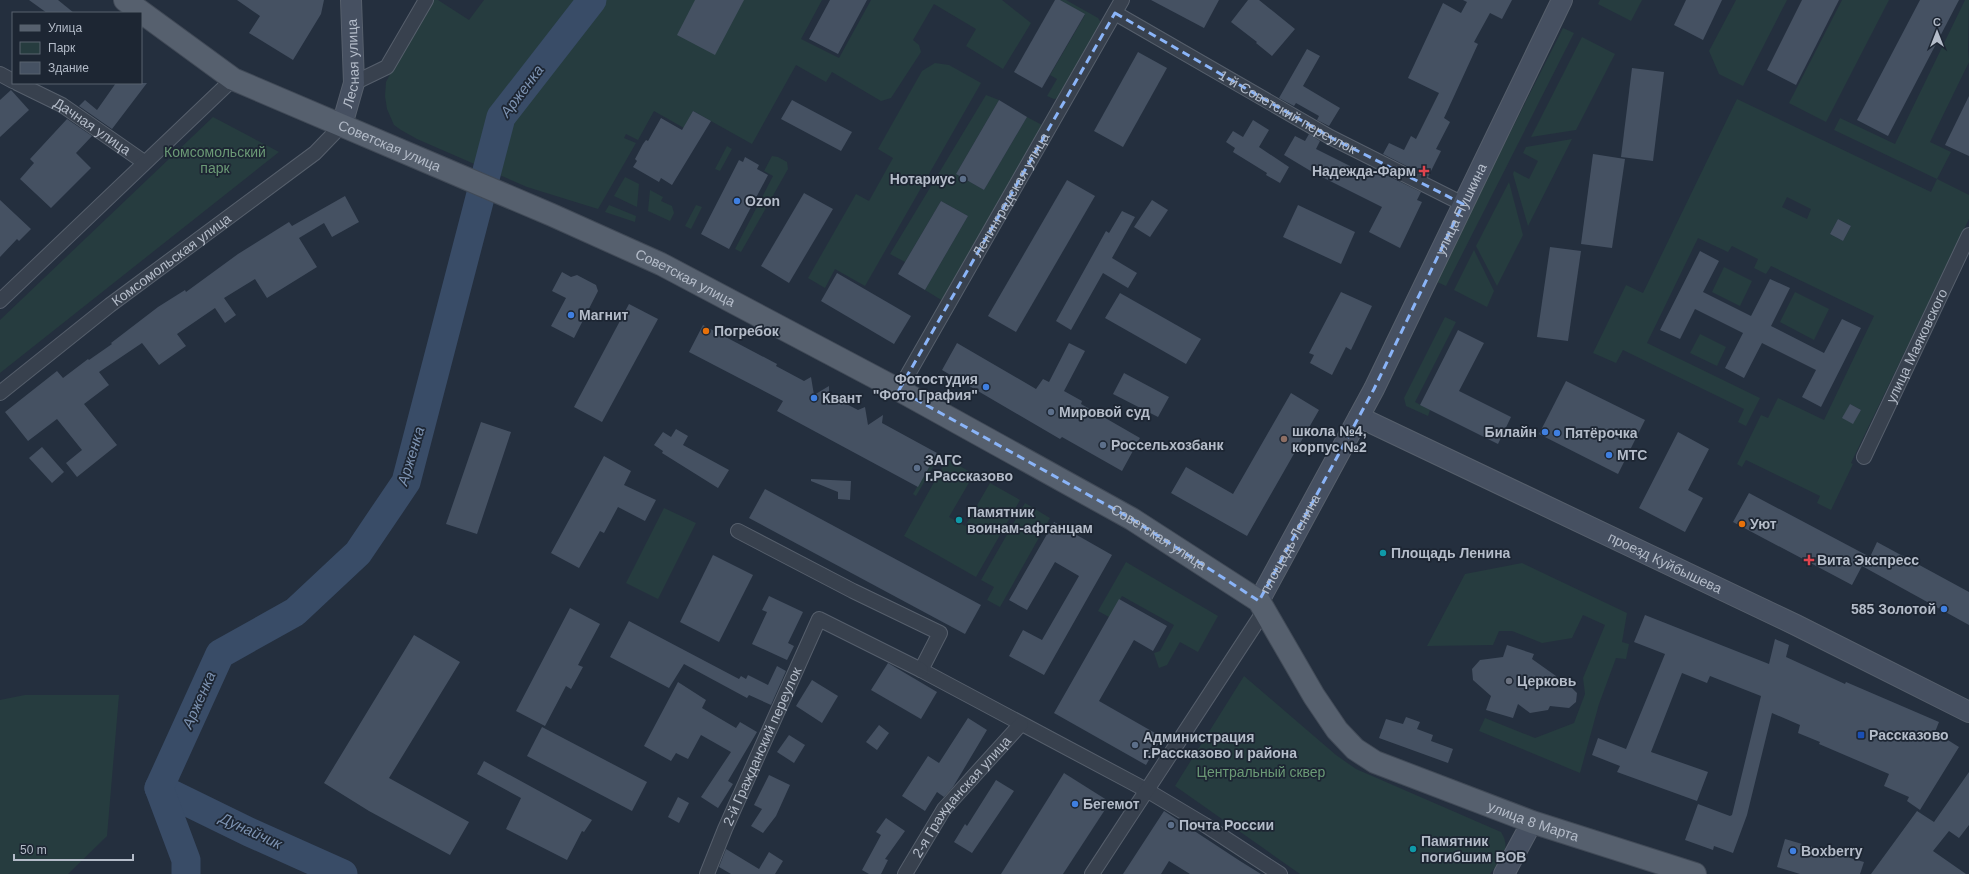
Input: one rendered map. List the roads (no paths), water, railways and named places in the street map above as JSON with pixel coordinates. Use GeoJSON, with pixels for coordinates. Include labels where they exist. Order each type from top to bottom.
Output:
{"type":"FeatureCollection","features":[{"type":"Feature","properties":{"kind":"main road","name":"Советская улица"},"geometry":{"type":"LineString","coordinates":[[125,0],[141,12]]}},
{"type":"Feature","properties":{"kind":"main road","name":"Советская улица"},"geometry":{"type":"LineString","coordinates":[[142,12],[233,79],[384,142],[667,267],[899,390],[1132,519],[1227,580],[1262,606]]}},
{"type":"Feature","properties":{"kind":"main road","name":"Советская улица"},"geometry":{"type":"LineString","coordinates":[[1182,552],[1227,580]]}},
{"type":"Feature","properties":{"kind":"main road","name":"площадь Ленина"},"geometry":{"type":"LineString","coordinates":[[1262,606],[1314,696],[1337,730],[1355,749],[1375,762]]}},
{"type":"Feature","properties":{"kind":"main road","name":"улица 8 Марта"},"geometry":{"type":"LineString","coordinates":[[1375,762],[1532,822],[1696,874]]}},
{"type":"Feature","properties":{"kind":"street","name":"Лесная улица"},"geometry":{"type":"LineString","coordinates":[[342,125],[354,83],[351,0]]}},
{"type":"Feature","properties":{"kind":"street"},"geometry":{"type":"LineString","coordinates":[[354,83],[387,66],[426,0]]}},
{"type":"Feature","properties":{"kind":"street","name":"Ленинградская улица"},"geometry":{"type":"LineString","coordinates":[[899,390],[1122,0]]}},
{"type":"Feature","properties":{"kind":"street","name":"улица Пушкина"},"geometry":{"type":"LineString","coordinates":[[1359,417],[1562,0]]}},
{"type":"Feature","properties":{"kind":"street","name":"1-й Советский переулок"},"geometry":{"type":"LineString","coordinates":[[1115,13],[1330,137],[1464,204]]}},
{"type":"Feature","properties":{"kind":"street"},"geometry":{"type":"LineString","coordinates":[[0,74],[12,80]]}},
{"type":"Feature","properties":{"kind":"street"},"geometry":{"type":"LineString","coordinates":[[0,301],[144,162],[233,79]]}},
{"type":"Feature","properties":{"kind":"street","name":"Дачная улица"},"geometry":{"type":"LineString","coordinates":[[19,84],[62,105],[144,162]]}},
{"type":"Feature","properties":{"kind":"street","name":"Комсомольская улица"},"geometry":{"type":"LineString","coordinates":[[0,393],[110,305],[315,153],[342,125]]}},
{"type":"Feature","properties":{"kind":"street","name":"улица Маяковского"},"geometry":{"type":"LineString","coordinates":[[1864,457],[1969,235]]}},
{"type":"Feature","properties":{"kind":"street","name":"площадь Ленина"},"geometry":{"type":"LineString","coordinates":[[1262,606],[1359,417]]}},
{"type":"Feature","properties":{"kind":"street","name":"проезд Куйбышева"},"geometry":{"type":"LineString","coordinates":[[1359,417],[1796,625],[1969,712]]}},
{"type":"Feature","properties":{"kind":"street"},"geometry":{"type":"LineString","coordinates":[[738,531],[853,592],[940,633],[921,670],[1148,791],[1205,825],[1280,874]]}},
{"type":"Feature","properties":{"kind":"street"},"geometry":{"type":"LineString","coordinates":[[1092,874],[1148,791],[1262,606]]}},
{"type":"Feature","properties":{"kind":"street","name":"2-й Гражданский переулок"},"geometry":{"type":"LineString","coordinates":[[707,874],[725,829],[819,619],[921,670]]}},
{"type":"Feature","properties":{"kind":"street","name":"2-я Гражданская улица"},"geometry":{"type":"LineString","coordinates":[[905,874],[944,809],[1021,724]]}},
{"type":"Feature","properties":{"kind":"street"},"geometry":{"type":"LineString","coordinates":[[1504,874],[1532,822]]}},
{"type":"Feature","properties":{"kind":"waterway","name":"Арженка"},"geometry":{"type":"LineString","coordinates":[[186,874],[186,860],[159,788],[220,654],[295,612],[358,553],[406,482],[501,117],[592,0]]}},
{"type":"Feature","properties":{"kind":"waterway","name":"Дунайчик"},"geometry":{"type":"LineString","coordinates":[[159,788],[249,832],[343,874]]}},
{"type":"Feature","properties":{"kind":"place","name":"Надежда-Фарм"},"geometry":{"type":"Point","coordinates":[1424,171]}},
{"type":"Feature","properties":{"kind":"place","name":"Нотариус"},"geometry":{"type":"Point","coordinates":[963,179]}},
{"type":"Feature","properties":{"kind":"place","name":"Ozon"},"geometry":{"type":"Point","coordinates":[737,201]}},
{"type":"Feature","properties":{"kind":"place","name":"Магнит"},"geometry":{"type":"Point","coordinates":[571,315]}},
{"type":"Feature","properties":{"kind":"place","name":"Погребок"},"geometry":{"type":"Point","coordinates":[706,331]}},
{"type":"Feature","properties":{"kind":"place","name":"Фотостудия \"Фото Графия\""},"geometry":{"type":"Point","coordinates":[986,387]}},
{"type":"Feature","properties":{"kind":"place","name":"Квант"},"geometry":{"type":"Point","coordinates":[814,398]}},
{"type":"Feature","properties":{"kind":"place","name":"Мировой суд"},"geometry":{"type":"Point","coordinates":[1051,412]}},
{"type":"Feature","properties":{"kind":"place","name":"Билайн"},"geometry":{"type":"Point","coordinates":[1545,432]}},
{"type":"Feature","properties":{"kind":"place","name":"Пятёрочка"},"geometry":{"type":"Point","coordinates":[1557,433]}},
{"type":"Feature","properties":{"kind":"place","name":"школа №4, корпус №2"},"geometry":{"type":"Point","coordinates":[1284,439]}},
{"type":"Feature","properties":{"kind":"place","name":"Россельхозбанк"},"geometry":{"type":"Point","coordinates":[1103,445]}},
{"type":"Feature","properties":{"kind":"place","name":"МТС"},"geometry":{"type":"Point","coordinates":[1609,455]}},
{"type":"Feature","properties":{"kind":"place","name":"ЗАГС г.Рассказово"},"geometry":{"type":"Point","coordinates":[917,468]}},
{"type":"Feature","properties":{"kind":"place","name":"Памятник воинам-афганцам"},"geometry":{"type":"Point","coordinates":[959,520]}},
{"type":"Feature","properties":{"kind":"place","name":"Уют"},"geometry":{"type":"Point","coordinates":[1742,524]}},
{"type":"Feature","properties":{"kind":"place","name":"Площадь Ленина"},"geometry":{"type":"Point","coordinates":[1383,553]}},
{"type":"Feature","properties":{"kind":"place","name":"Вита Экспресс"},"geometry":{"type":"Point","coordinates":[1809,560]}},
{"type":"Feature","properties":{"kind":"place","name":"585 Золотой"},"geometry":{"type":"Point","coordinates":[1944,609]}},
{"type":"Feature","properties":{"kind":"place","name":"Церковь"},"geometry":{"type":"Point","coordinates":[1509,681]}},
{"type":"Feature","properties":{"kind":"place","name":"Рассказово"},"geometry":{"type":"Point","coordinates":[1861,735]}},
{"type":"Feature","properties":{"kind":"place","name":"Администрация г.Рассказово и района"},"geometry":{"type":"Point","coordinates":[1135,745]}},
{"type":"Feature","properties":{"kind":"place","name":"Бегемот"},"geometry":{"type":"Point","coordinates":[1075,804]}},
{"type":"Feature","properties":{"kind":"place","name":"Почта России"},"geometry":{"type":"Point","coordinates":[1171,825]}},
{"type":"Feature","properties":{"kind":"place","name":"Памятник погибшим ВОВ"},"geometry":{"type":"Point","coordinates":[1413,849]}},
{"type":"Feature","properties":{"kind":"place","name":"Boxberry"},"geometry":{"type":"Point","coordinates":[1793,851]}},
{"type":"Feature","properties":{"kind":"park label","name":"Комсомольский парк"},"geometry":{"type":"Point","coordinates":[215,160]}},
{"type":"Feature","properties":{"kind":"park label","name":"Центральный сквер"},"geometry":{"type":"Point","coordinates":[1261,772]}}]}
